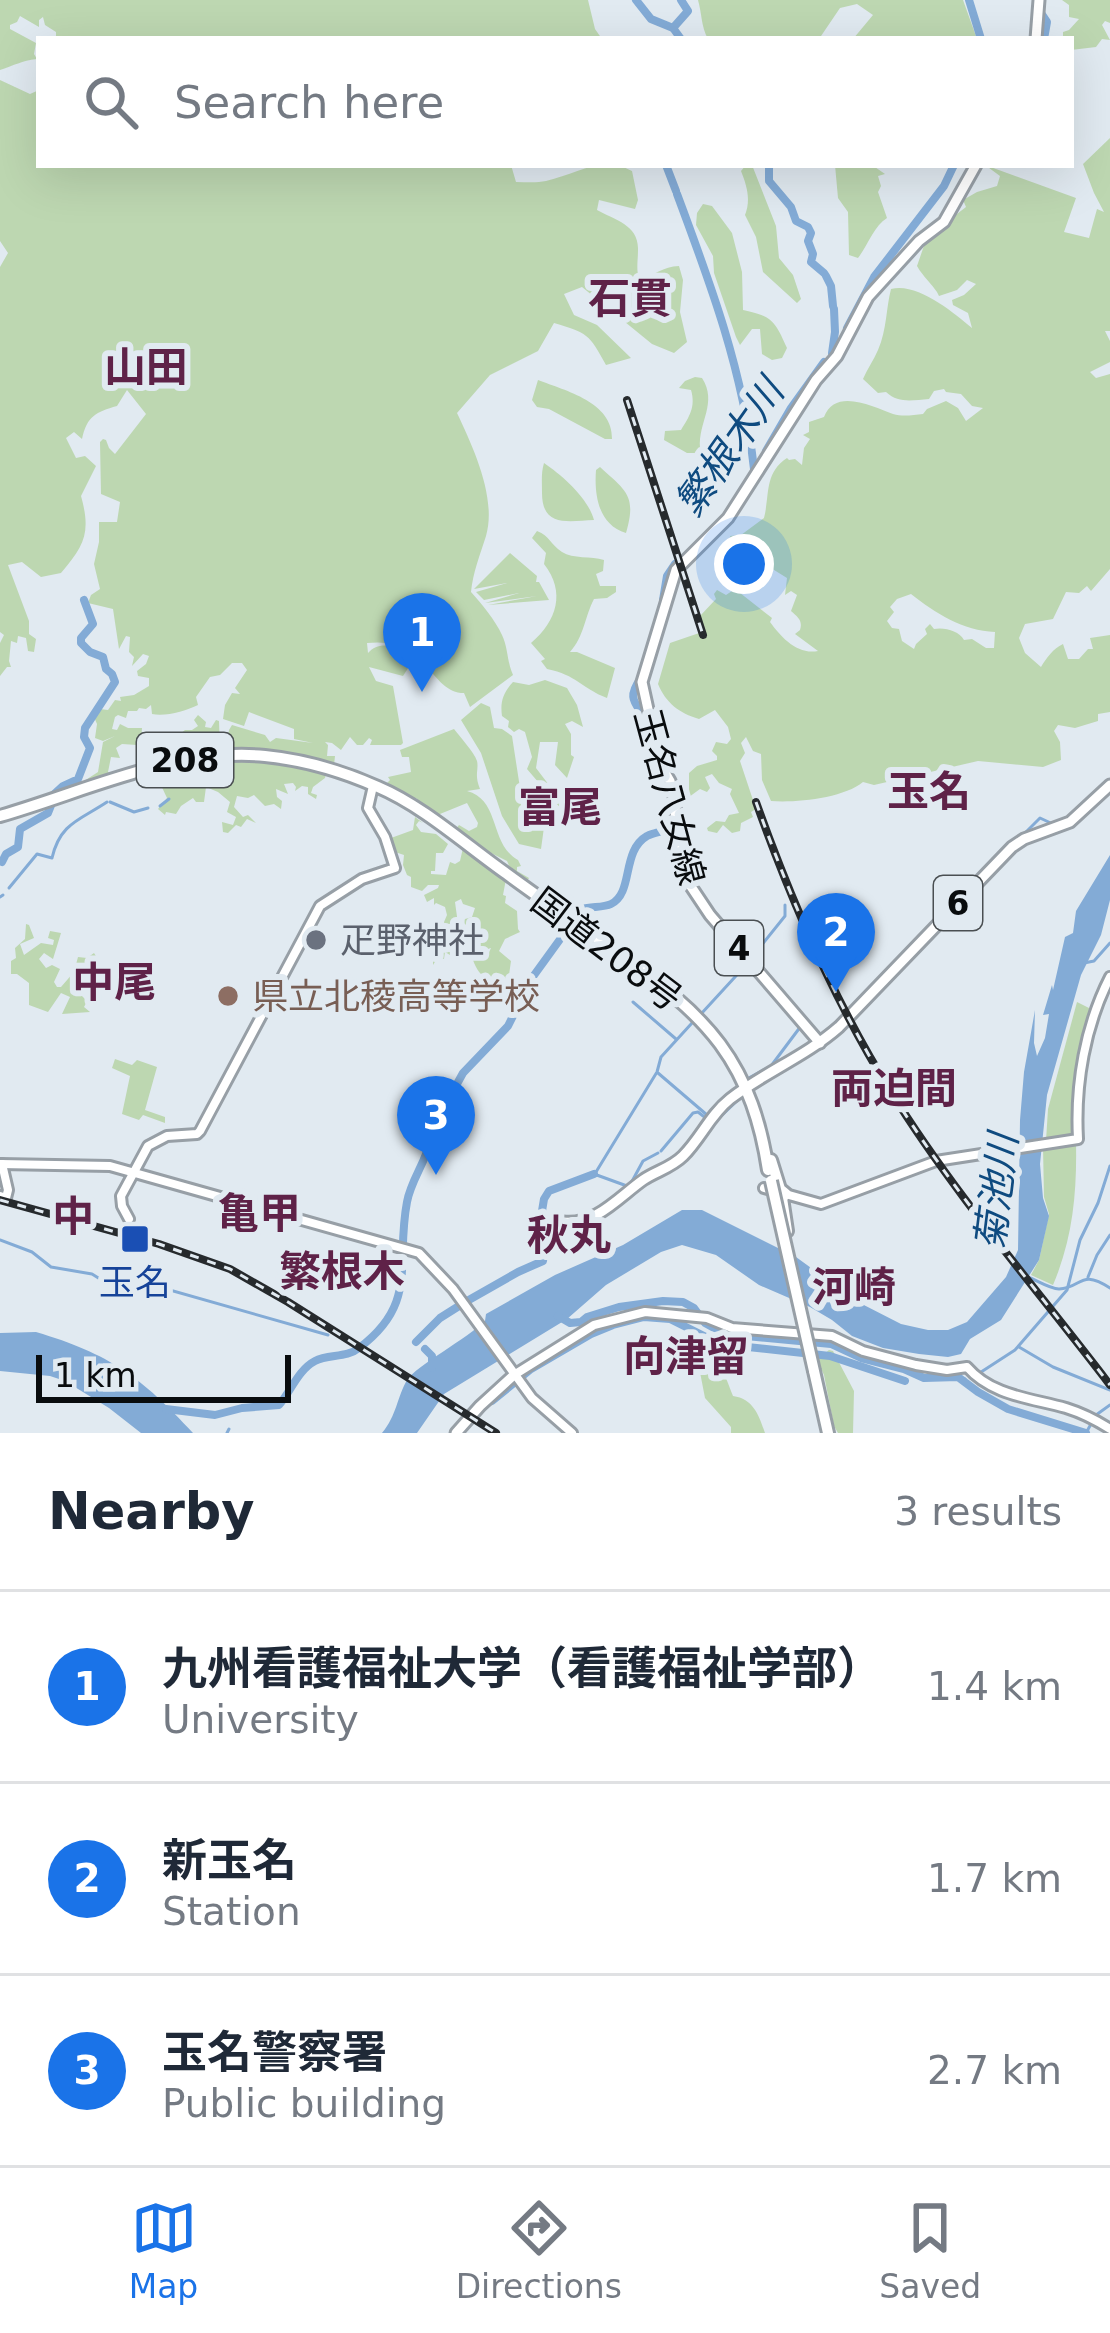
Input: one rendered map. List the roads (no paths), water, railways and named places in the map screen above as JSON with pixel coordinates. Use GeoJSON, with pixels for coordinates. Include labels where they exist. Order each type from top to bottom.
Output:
{"type":"FeatureCollection","features":[{"type":"Feature","properties":{"kind":"highway","name":"国道208号"},"geometry":{"type":"LineString","coordinates":[[0,816],[178,761],[263,756],[328,767],[373,786],[573,923],[681,1006],[719,1049],[744,1089],[774,1189],[828,1433]]}},
{"type":"Feature","properties":{"kind":"highway"},"geometry":{"type":"LineString","coordinates":[[774,1189],[786,1250]]}},
{"type":"Feature","properties":{"kind":"main road"},"geometry":{"type":"LineString","coordinates":[[1036,36],[1039,6]]}},
{"type":"Feature","properties":{"kind":"main road","name":"玉名八女線"},"geometry":{"type":"LineString","coordinates":[[820,1043],[710,915],[686,879],[676,842],[670,781],[661,764],[641,682],[676,569],[728,518],[800,404],[837,356],[868,297],[919,241],[944,222],[974,168]]}},
{"type":"Feature","properties":{"kind":"main road","name":"6"},"geometry":{"type":"LineString","coordinates":[[820,1043],[1012,847],[1070,822],[1110,785]]}},
{"type":"Feature","properties":{"kind":"main road"},"geometry":{"type":"LineString","coordinates":[[129,1219],[120,1199],[148,1146],[200,1131],[320,906],[362,879],[394,868],[385,837],[368,808],[373,786]]}},
{"type":"Feature","properties":{"kind":"main road"},"geometry":{"type":"LineString","coordinates":[[774,1189],[821,1204],[936,1161],[1078,1139],[1079,1082],[1097,1006],[1110,977]]}},
{"type":"Feature","properties":{"kind":"main road"},"geometry":{"type":"LineString","coordinates":[[563,1222],[589,1219],[675,1163],[716,1112],[744,1089],[820,1043]]}},
{"type":"Feature","properties":{"kind":"main road"},"geometry":{"type":"LineString","coordinates":[[0,1196],[6,1198],[8,1192],[1,1164],[106,1166],[425,1258],[538,1405],[572,1433]]}},
{"type":"Feature","properties":{"kind":"main road"},"geometry":{"type":"LineString","coordinates":[[456,1433],[515,1377],[603,1322],[645,1312],[699,1317],[732,1328],[832,1336],[863,1351],[916,1365],[967,1367],[1014,1396],[1069,1409],[1107,1428],[1110,1416]]}},
{"type":"Feature","properties":{"kind":"water"},"geometry":{"type":"Polygon","coordinates":[[[1110,855],[1110,900],[1101,935],[1081,975],[1047,1095],[1040,1164],[1049,1216],[1039,1260],[1001,1320],[970,1339],[961,1354],[919,1354],[852,1336],[810,1307],[759,1285],[716,1255],[682,1245],[606,1285],[567,1319],[444,1394],[417,1433],[382,1433],[407,1380],[477,1328],[486,1314],[682,1210],[702,1210],[796,1257],[858,1302],[901,1324],[948,1330],[967,1322],[1006,1277],[1018,1250],[1020,1120],[1035,1010],[1037,1056],[1045,1038],[1049,1014],[1043,1015],[1065,937],[1073,933],[1076,911],[1110,855]]]}},
{"type":"Feature","properties":{"kind":"water"},"geometry":{"type":"Polygon","coordinates":[[[36,1332],[84,1349],[123,1370],[193,1433],[141,1433],[65,1381],[0,1371],[0,1333],[36,1332]]]}},
{"type":"Feature","properties":{"kind":"waterway"},"geometry":{"type":"LineString","coordinates":[[636,0],[651,19],[673,28],[679,36]]}},
{"type":"Feature","properties":{"kind":"waterway"},"geometry":{"type":"LineString","coordinates":[[673,28],[688,11],[681,0]]}},
{"type":"Feature","properties":{"kind":"waterway"},"geometry":{"type":"LineString","coordinates":[[969,0],[980,36]]}},
{"type":"Feature","properties":{"kind":"waterway","name":"繁根木川"},"geometry":{"type":"LineString","coordinates":[[1037,7],[1047,22],[1045,36]]}},
{"type":"Feature","properties":{"kind":"waterway"},"geometry":{"type":"LineString","coordinates":[[667,168],[676,191]]}},
{"type":"Feature","properties":{"kind":"waterway"},"geometry":{"type":"LineString","coordinates":[[769,168],[769,181],[791,207],[796,221],[808,227],[811,262],[824,273]]}},
{"type":"Feature","properties":{"kind":"waterway","name":"繁根木川"},"geometry":{"type":"LineString","coordinates":[[847,328],[874,277],[953,168]]}},
{"type":"Feature","properties":{"kind":"waterway"},"geometry":{"type":"LineString","coordinates":[[677,194],[734,363],[754,469]]}},
{"type":"Feature","properties":{"kind":"waterway"},"geometry":{"type":"LineString","coordinates":[[826,276],[833,306]]}},
{"type":"Feature","properties":{"kind":"waterway"},"geometry":{"type":"LineString","coordinates":[[832,353],[834,309]]}},
{"type":"Feature","properties":{"kind":"waterway","name":"繁根木川"},"geometry":{"type":"LineString","coordinates":[[766,451],[824,362]]}},
{"type":"Feature","properties":{"kind":"waterway","name":"繁根木川"},"geometry":{"type":"LineString","coordinates":[[663,600],[667,576],[675,564]]}},
{"type":"Feature","properties":{"kind":"waterway"},"geometry":{"type":"LineString","coordinates":[[51,797],[78,779],[90,748],[85,728],[115,682],[103,657],[81,643],[93,624],[84,600]]}},
{"type":"Feature","properties":{"kind":"waterway","name":"繁根木川"},"geometry":{"type":"LineString","coordinates":[[641,678],[633,697],[647,722]]}},
{"type":"Feature","properties":{"kind":"waterway"},"geometry":{"type":"LineString","coordinates":[[160,806],[169,799]]}},
{"type":"Feature","properties":{"kind":"waterway"},"geometry":{"type":"LineString","coordinates":[[9,888],[37,854],[52,858],[66,830],[107,802]]}},
{"type":"Feature","properties":{"kind":"waterway"},"geometry":{"type":"LineString","coordinates":[[110,802],[134,812],[148,808]]}},
{"type":"Feature","properties":{"kind":"waterway"},"geometry":{"type":"LineString","coordinates":[[2,862],[18,847],[20,829],[48,813],[52,803]]}},
{"type":"Feature","properties":{"kind":"waterway","name":"繁根木川"},"geometry":{"type":"LineString","coordinates":[[166,1409],[215,1415],[279,1405],[309,1365],[354,1351],[378,1331],[390,1315],[401,1281],[409,1194],[463,1073],[508,1026],[532,978],[582,909],[618,899],[634,851],[647,836],[666,830],[672,811]]}},
{"type":"Feature","properties":{"kind":"waterway"},"geometry":{"type":"LineString","coordinates":[[1025,833],[1040,818],[1055,825]]}},
{"type":"Feature","properties":{"kind":"waterway"},"geometry":{"type":"LineString","coordinates":[[752,957],[785,916],[785,905]]}},
{"type":"Feature","properties":{"kind":"waterway"},"geometry":{"type":"LineString","coordinates":[[1084,963],[1094,961],[1110,943]]}},
{"type":"Feature","properties":{"kind":"waterway"},"geometry":{"type":"LineString","coordinates":[[701,1014],[746,965]]}},
{"type":"Feature","properties":{"kind":"waterway"},"geometry":{"type":"LineString","coordinates":[[633,1002],[676,1039]]}},
{"type":"Feature","properties":{"kind":"waterway"},"geometry":{"type":"LineString","coordinates":[[596,1172],[657,1072],[661,1057],[692,1023]]}},
{"type":"Feature","properties":{"kind":"waterway"},"geometry":{"type":"LineString","coordinates":[[747,1079],[771,1066],[801,1026]]}},
{"type":"Feature","properties":{"kind":"waterway"},"geometry":{"type":"LineString","coordinates":[[821,1047],[841,1030]]}},
{"type":"Feature","properties":{"kind":"waterway"},"geometry":{"type":"LineString","coordinates":[[658,1073],[707,1115]]}},
{"type":"Feature","properties":{"kind":"waterway"},"geometry":{"type":"LineString","coordinates":[[719,1118],[740,1098]]}},
{"type":"Feature","properties":{"kind":"waterway"},"geometry":{"type":"LineString","coordinates":[[661,1151],[693,1113],[707,1119]]}},
{"type":"Feature","properties":{"kind":"waterway"},"geometry":{"type":"LineString","coordinates":[[630,1185],[643,1161],[658,1153]]}},
{"type":"Feature","properties":{"kind":"waterway"},"geometry":{"type":"LineString","coordinates":[[978,1374],[1015,1350],[1067,1290],[1080,1240],[1110,1166]]}},
{"type":"Feature","properties":{"kind":"waterway"},"geometry":{"type":"LineString","coordinates":[[594,1174],[627,1186]]}},
{"type":"Feature","properties":{"kind":"waterway"},"geometry":{"type":"LineString","coordinates":[[460,1305],[543,1261],[544,1199],[549,1191],[594,1174]]}},
{"type":"Feature","properties":{"kind":"waterway"},"geometry":{"type":"LineString","coordinates":[[1088,1277],[1110,1235]]}},
{"type":"Feature","properties":{"kind":"waterway"},"geometry":{"type":"LineString","coordinates":[[0,1240],[32,1252],[51,1267],[100,1279],[131,1279],[328,1335]]}},
{"type":"Feature","properties":{"kind":"waterway"},"geometry":{"type":"LineString","coordinates":[[538,1265],[546,1254]]}},
{"type":"Feature","properties":{"kind":"waterway"},"geometry":{"type":"LineString","coordinates":[[1028,1277],[1055,1289],[1087,1279],[1110,1288]]}},
{"type":"Feature","properties":{"kind":"waterway"},"geometry":{"type":"LineString","coordinates":[[558,1316],[570,1323],[581,1322],[619,1307],[683,1302],[725,1334],[831,1344],[924,1378],[958,1377],[1008,1409],[1086,1433]]}},
{"type":"Feature","properties":{"kind":"waterway"},"geometry":{"type":"LineString","coordinates":[[416,1342],[459,1306]]}},
{"type":"Feature","properties":{"kind":"waterway"},"geometry":{"type":"LineString","coordinates":[[492,1401],[531,1369],[591,1334],[644,1317],[670,1319],[720,1344],[830,1356],[905,1381]]}},
{"type":"Feature","properties":{"kind":"waterway"},"geometry":{"type":"LineString","coordinates":[[1019,1347],[1110,1390]]}},
{"type":"Feature","properties":{"kind":"waterway"},"geometry":{"type":"LineString","coordinates":[[425,1349],[432,1356],[432,1368]]}},
{"type":"Feature","properties":{"kind":"waterway"},"geometry":{"type":"LineString","coordinates":[[958,1377],[965,1379]]}},
{"type":"Feature","properties":{"kind":"waterway"},"geometry":{"type":"LineString","coordinates":[[1096,1415],[1110,1405]]}},
{"type":"Feature","properties":{"kind":"waterway"},"geometry":{"type":"LineString","coordinates":[[1086,1433],[1091,1424]]}},
{"type":"Feature","properties":{"kind":"waterway"},"geometry":{"type":"LineString","coordinates":[[227,1433],[229,1429]]}},
{"type":"Feature","properties":{"kind":"railway"},"geometry":{"type":"LineString","coordinates":[[627,400],[703,635]]}},
{"type":"Feature","properties":{"kind":"railway"},"geometry":{"type":"LineString","coordinates":[[756,802],[816,951],[891,1092],[969,1204],[1110,1385]]}},
{"type":"Feature","properties":{"kind":"railway"},"geometry":{"type":"LineString","coordinates":[[0,1200],[230,1269],[496,1433]]}},
{"type":"Feature","properties":{"kind":"place","name":"九州看護福祉大学（看護福祉学部）"},"geometry":{"type":"Point","coordinates":[422,692]}},
{"type":"Feature","properties":{"kind":"place","name":"疋野神社"},"geometry":{"type":"Point","coordinates":[316,940]}},
{"type":"Feature","properties":{"kind":"place","name":"新玉名"},"geometry":{"type":"Point","coordinates":[836,992]}},
{"type":"Feature","properties":{"kind":"place","name":"県立北稜高等学校"},"geometry":{"type":"Point","coordinates":[228,996]}},
{"type":"Feature","properties":{"kind":"place","name":"玉名警察署"},"geometry":{"type":"Point","coordinates":[436,1175]}},
{"type":"Feature","properties":{"kind":"place","name":"玉名"},"geometry":{"type":"Point","coordinates":[135,1239]}},
{"type":"Feature","properties":{"kind":"district","name":"石貫"},"geometry":{"type":"Point","coordinates":[630,298]}},
{"type":"Feature","properties":{"kind":"district","name":"山田"},"geometry":{"type":"Point","coordinates":[146,367]}},
{"type":"Feature","properties":{"kind":"district","name":"玉名"},"geometry":{"type":"Point","coordinates":[929,791]}},
{"type":"Feature","properties":{"kind":"district","name":"富尾"},"geometry":{"type":"Point","coordinates":[560,807]}},
{"type":"Feature","properties":{"kind":"district","name":"中尾"},"geometry":{"type":"Point","coordinates":[114,982]}},
{"type":"Feature","properties":{"kind":"district","name":"両迫間"},"geometry":{"type":"Point","coordinates":[894,1088]}},
{"type":"Feature","properties":{"kind":"district","name":"亀甲"},"geometry":{"type":"Point","coordinates":[259,1213]}},
{"type":"Feature","properties":{"kind":"district","name":"中"},"geometry":{"type":"Point","coordinates":[73,1216]}},
{"type":"Feature","properties":{"kind":"district","name":"秋丸"},"geometry":{"type":"Point","coordinates":[569,1235]}},
{"type":"Feature","properties":{"kind":"district","name":"繁根木"},"geometry":{"type":"Point","coordinates":[342,1271]}},
{"type":"Feature","properties":{"kind":"district","name":"河崎"},"geometry":{"type":"Point","coordinates":[854,1287]}},
{"type":"Feature","properties":{"kind":"district","name":"向津留"},"geometry":{"type":"Point","coordinates":[686,1356]}},
{"type":"Feature","properties":{"kind":"water label","name":"菊池川"},"geometry":{"type":"Point","coordinates":[996,1192]}}]}
